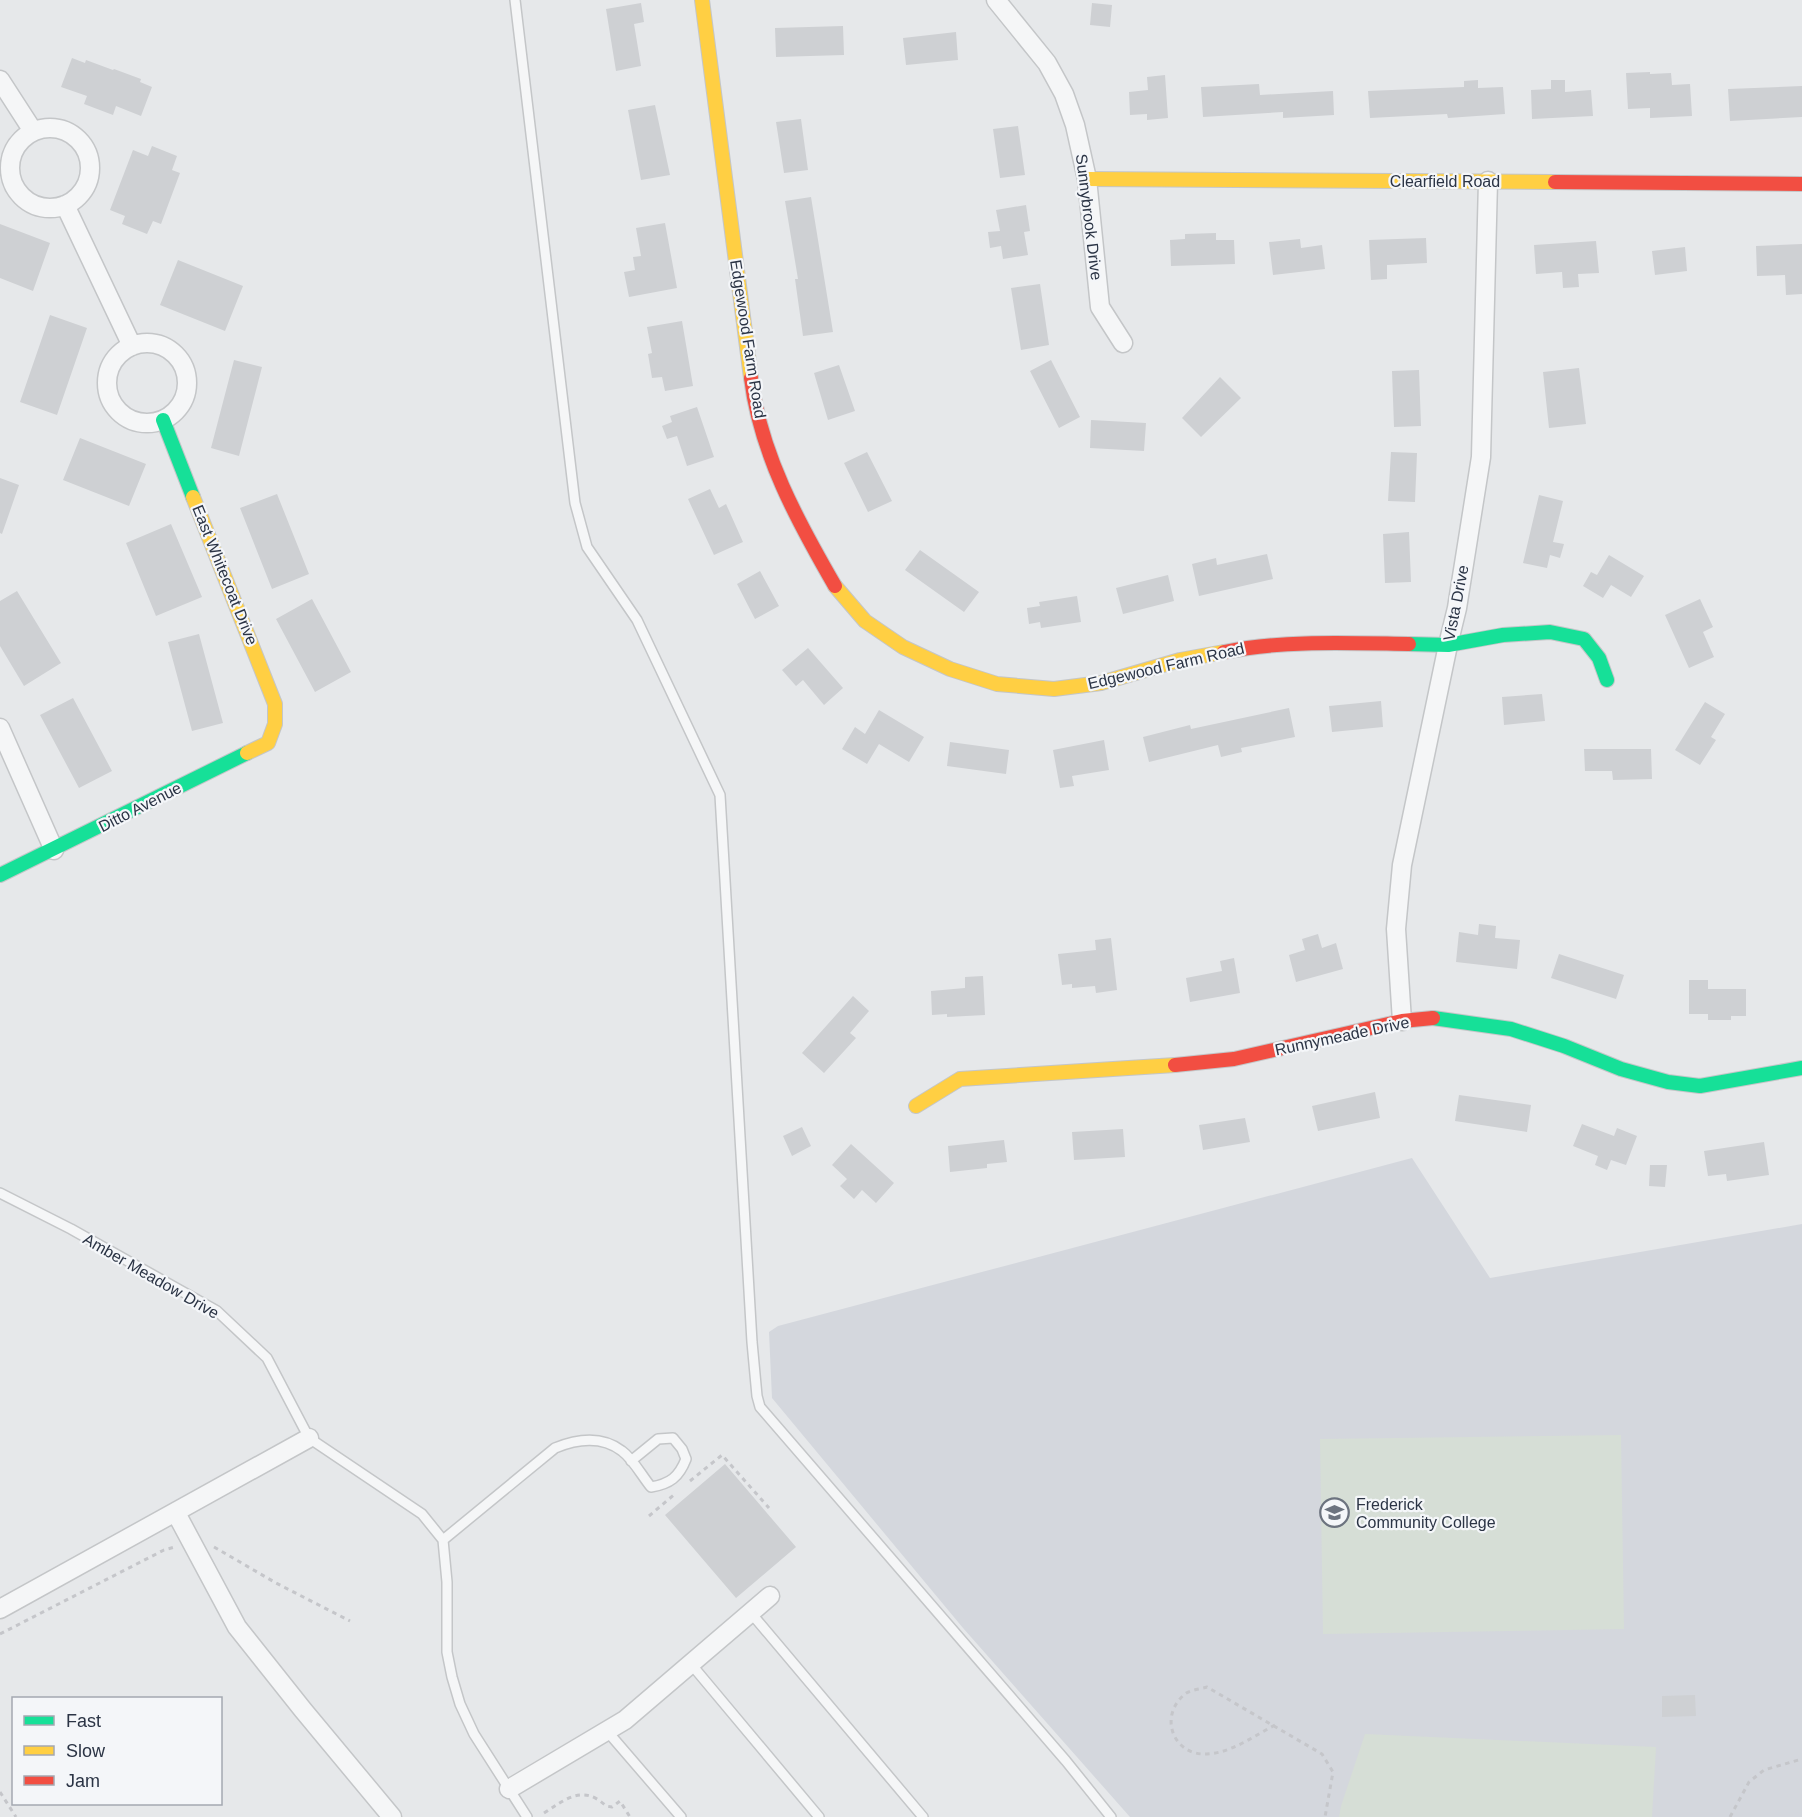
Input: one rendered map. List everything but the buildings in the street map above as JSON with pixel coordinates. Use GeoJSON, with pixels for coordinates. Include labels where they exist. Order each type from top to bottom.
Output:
{"type":"FeatureCollection","features":[{"type":"Feature","properties":{"kind":"street","name":"Edgewood Farm Road"},"geometry":{"type":"LineString","coordinates":[[702,0],[752,388],[767,446],[795,514],[835,586],[865,621],[903,647],[950,669],[997,684],[1054,689],[1101,683],[1180,660],[1248,647],[1321,642],[1448,645],[1503,635],[1550,632],[1584,639],[1599,658],[1607,680]]}},
{"type":"Feature","properties":{"kind":"street","name":"Sunnybrook Drive"},"geometry":{"type":"LineString","coordinates":[[996,0],[1047,63],[1064,94],[1075,125],[1087,179],[1100,307],[1124,343]]}},
{"type":"Feature","properties":{"kind":"street"},"geometry":{"type":"LineString","coordinates":[[0,80],[33,131]]}},
{"type":"Feature","properties":{"kind":"street"},"geometry":{"type":"LineString","coordinates":[[49,127],[64,130],[77,139],[86,152],[90,167],[87,183],[78,196],[65,205],[50,208],[35,205],[22,196],[13,183],[9,168],[12,153],[21,140],[33,131],[49,127]]}},
{"type":"Feature","properties":{"kind":"street","name":"Clearfield Road"},"geometry":{"type":"LineString","coordinates":[[1087,179],[1802,184]]}},
{"type":"Feature","properties":{"kind":"street","name":"Vista Drive"},"geometry":{"type":"LineString","coordinates":[[1402,1022],[1396,929],[1402,865],[1457,608],[1481,457],[1488,181]]}},
{"type":"Feature","properties":{"kind":"street"},"geometry":{"type":"LineString","coordinates":[[65,205],[132,346]]}},
{"type":"Feature","properties":{"kind":"street"},"geometry":{"type":"LineString","coordinates":[[147,343],[162,346],[176,354],[184,367],[188,382],[185,398],[176,411],[163,420],[148,423],[133,420],[119,412],[111,399],[107,384],[110,368],[119,355],[132,346],[147,343]]}},
{"type":"Feature","properties":{"kind":"street","name":"East Whitecoat Drive"},"geometry":{"type":"LineString","coordinates":[[163,420],[275,704],[274,732]]}},
{"type":"Feature","properties":{"kind":"street"},"geometry":{"type":"LineString","coordinates":[[0,728],[54,850]]}},
{"type":"Feature","properties":{"kind":"street","name":"Ditto Avenue"},"geometry":{"type":"LineString","coordinates":[[0,875],[268,743],[274,732]]}},
{"type":"Feature","properties":{"kind":"street","name":"Runnymeade Drive"},"geometry":{"type":"LineString","coordinates":[[916,1106],[960,1078],[1150,1068],[1234,1059],[1402,1022],[1431,1018],[1510,1029],[1668,1082],[1700,1086],[1802,1068]]}},
{"type":"Feature","properties":{"kind":"street"},"geometry":{"type":"LineString","coordinates":[[0,1609],[309,1438]]}},
{"type":"Feature","properties":{"kind":"street"},"geometry":{"type":"LineString","coordinates":[[176,1513],[237,1627],[392,1817]]}},
{"type":"Feature","properties":{"kind":"street"},"geometry":{"type":"LineString","coordinates":[[509,1789],[625,1720],[770,1596]]}},
{"type":"Feature","properties":{"kind":"lane"},"geometry":{"type":"LineString","coordinates":[[515,0],[575,503],[587,547],[637,620],[720,795],[752,1342],[760,1407],[1066,1761],[1111,1817]]}},
{"type":"Feature","properties":{"kind":"lane","name":"Amber Meadow Drive"},"geometry":{"type":"LineString","coordinates":[[0,1193],[71,1229],[217,1311],[267,1358],[309,1438],[422,1514],[443,1540]]}},
{"type":"Feature","properties":{"kind":"lane"},"geometry":{"type":"LineString","coordinates":[[526,1817],[474,1734],[460,1704],[447,1652],[447,1582],[443,1540],[555,1448],[572,1441],[589,1439],[622,1451],[630,1461],[651,1487],[667,1484],[682,1469],[686,1459],[682,1449],[673,1438],[658,1440],[630,1461]]}},
{"type":"Feature","properties":{"kind":"lane"},"geometry":{"type":"LineString","coordinates":[[751,1613],[923,1817]]}},
{"type":"Feature","properties":{"kind":"lane"},"geometry":{"type":"LineString","coordinates":[[691,1664],[819,1817]]}},
{"type":"Feature","properties":{"kind":"lane"},"geometry":{"type":"LineString","coordinates":[[607,1731],[681,1817]]}},
{"type":"Feature","properties":{"kind":"path"},"geometry":{"type":"LineString","coordinates":[[686,1485],[722,1455],[769,1508]]}},
{"type":"Feature","properties":{"kind":"path"},"geometry":{"type":"LineString","coordinates":[[649,1516],[676,1493]]}},
{"type":"Feature","properties":{"kind":"path"},"geometry":{"type":"LineString","coordinates":[[0,1634],[164,1550],[201,1539],[276,1583],[350,1621]]}},
{"type":"Feature","properties":{"kind":"path"},"geometry":{"type":"LineString","coordinates":[[1275,1725],[1222,1752],[1206,1755],[1187,1751],[1175,1738],[1170,1721],[1174,1705],[1187,1693],[1207,1687],[1275,1725],[1322,1754],[1333,1773],[1325,1817]]}},
{"type":"Feature","properties":{"kind":"path"},"geometry":{"type":"LineString","coordinates":[[1730,1817],[1749,1782],[1764,1770],[1802,1759]]}},
{"type":"Feature","properties":{"kind":"path"},"geometry":{"type":"LineString","coordinates":[[0,1792],[16,1817]]}},
{"type":"Feature","properties":{"kind":"path"},"geometry":{"type":"LineString","coordinates":[[544,1813],[563,1800],[585,1794],[599,1799],[606,1806],[612,1806],[620,1801],[630,1817]]}},
{"type":"Feature","properties":{"kind":"shaded area","name":"Frederick Community College"},"geometry":{"type":"Polygon","coordinates":[[[1412,1158],[1490,1278],[1802,1224],[1802,1817],[1130,1817],[963,1628],[772,1398],[769,1332],[778,1326],[1412,1158]]]}},
{"type":"Feature","properties":{"kind":"shaded area"},"geometry":{"type":"Polygon","coordinates":[[[1621,1435],[1624,1629],[1323,1634],[1320,1439],[1621,1435]]]}},
{"type":"Feature","properties":{"kind":"shaded area"},"geometry":{"type":"Polygon","coordinates":[[[1365,1734],[1656,1747],[1652,1817],[1339,1817],[1365,1734]]]}},
{"type":"Feature","properties":{"kind":"traffic: fast"},"geometry":{"type":"LineString","coordinates":[[163,420],[193,497]]}},
{"type":"Feature","properties":{"kind":"traffic: fast"},"geometry":{"type":"LineString","coordinates":[[1409,644],[1448,645],[1503,635],[1550,632],[1584,639],[1599,658],[1607,680]]}},
{"type":"Feature","properties":{"kind":"traffic: fast"},"geometry":{"type":"LineString","coordinates":[[0,875],[247,753]]}},
{"type":"Feature","properties":{"kind":"traffic: fast"},"geometry":{"type":"LineString","coordinates":[[1433,1018],[1511,1029],[1564,1046],[1621,1069],[1668,1082],[1700,1086],[1802,1068]]}},
{"type":"Feature","properties":{"kind":"traffic: slow"},"geometry":{"type":"LineString","coordinates":[[702,0],[751,378]]}},
{"type":"Feature","properties":{"kind":"traffic: slow"},"geometry":{"type":"LineString","coordinates":[[1087,179],[1555,182]]}},
{"type":"Feature","properties":{"kind":"traffic: slow"},"geometry":{"type":"LineString","coordinates":[[193,497],[275,704],[275,724],[268,743],[247,753]]}},
{"type":"Feature","properties":{"kind":"traffic: slow"},"geometry":{"type":"LineString","coordinates":[[835,586],[865,621],[903,647],[950,669],[997,684],[1054,689],[1101,683],[1180,660],[1224,652]]}},
{"type":"Feature","properties":{"kind":"traffic: slow"},"geometry":{"type":"LineString","coordinates":[[916,1106],[960,1079],[1175,1065]]}},
{"type":"Feature","properties":{"kind":"traffic: jam"},"geometry":{"type":"LineString","coordinates":[[1555,182],[1802,184]]}},
{"type":"Feature","properties":{"kind":"traffic: jam"},"geometry":{"type":"LineString","coordinates":[[751,378],[756,406],[772,460],[795,512],[835,586]]}},
{"type":"Feature","properties":{"kind":"traffic: jam"},"geometry":{"type":"LineString","coordinates":[[1224,652],[1293,644],[1409,644]]}},
{"type":"Feature","properties":{"kind":"traffic: jam"},"geometry":{"type":"LineString","coordinates":[[1175,1065],[1234,1059],[1402,1021],[1433,1018]]}},
{"type":"Feature","properties":{"kind":"place","name":"Frederick Community College"},"geometry":{"type":"Point","coordinates":[1335,1513]}}]}
